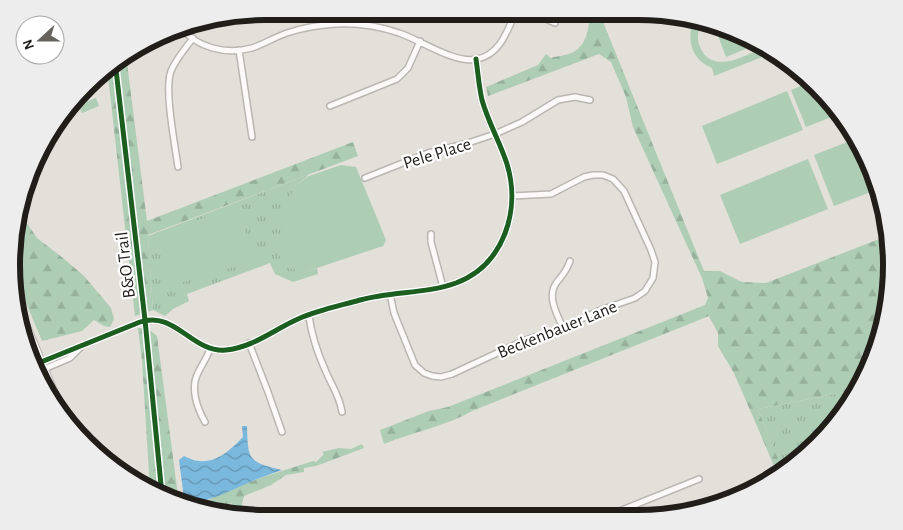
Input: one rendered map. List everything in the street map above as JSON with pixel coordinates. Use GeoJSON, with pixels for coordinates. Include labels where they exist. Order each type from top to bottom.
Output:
{"type":"FeatureCollection","features":[{"type":"Feature","properties":{"kind":"street"},"geometry":{"type":"LineString","coordinates":[[187,33],[202,44],[217,49],[240,50],[255,47],[281,35],[317,26],[348,24],[384,29],[420,41],[460,59],[476,60],[488,55],[498,47],[512,20]]}},
{"type":"Feature","properties":{"kind":"street"},"geometry":{"type":"LineString","coordinates":[[549,20],[556,23]]}},
{"type":"Feature","properties":{"kind":"street"},"geometry":{"type":"LineString","coordinates":[[178,167],[169,84],[174,64],[193,38]]}},
{"type":"Feature","properties":{"kind":"street"},"geometry":{"type":"LineString","coordinates":[[330,106],[397,80],[408,68],[420,41]]}},
{"type":"Feature","properties":{"kind":"street"},"geometry":{"type":"LineString","coordinates":[[240,50],[252,137]]}},
{"type":"Feature","properties":{"kind":"street"},"geometry":{"type":"LineString","coordinates":[[42,365],[82,346],[140,322],[152,319],[169,322],[196,342],[210,348],[230,350],[249,343],[309,314],[365,299],[443,287],[472,275],[493,256],[501,244],[508,227],[512,196],[509,171],[483,102],[476,60]]}},
{"type":"Feature","properties":{"kind":"street","name":"Pele Place"},"geometry":{"type":"LineString","coordinates":[[365,178],[428,153],[495,134],[522,122],[558,100],[576,98],[590,100]]}},
{"type":"Feature","properties":{"kind":"street","name":"Beckenbauer Lane"},"geometry":{"type":"LineString","coordinates":[[390,294],[394,313],[413,362],[419,370],[430,376],[439,377],[450,375],[525,340],[563,328],[598,311],[638,297],[648,288],[654,272],[655,262],[652,250],[624,191],[613,179],[603,175],[593,175],[584,177],[551,194],[512,196]]}},
{"type":"Feature","properties":{"kind":"street"},"geometry":{"type":"LineString","coordinates":[[431,234],[431,242],[443,287]]}},
{"type":"Feature","properties":{"kind":"street"},"geometry":{"type":"LineString","coordinates":[[563,328],[553,304],[552,294],[570,262]]}},
{"type":"Feature","properties":{"kind":"street"},"geometry":{"type":"LineString","coordinates":[[309,314],[316,348],[341,402],[342,412]]}},
{"type":"Feature","properties":{"kind":"street"},"geometry":{"type":"LineString","coordinates":[[32,341],[47,376]]}},
{"type":"Feature","properties":{"kind":"street"},"geometry":{"type":"LineString","coordinates":[[249,343],[282,432]]}},
{"type":"Feature","properties":{"kind":"street"},"geometry":{"type":"LineString","coordinates":[[205,422],[198,409],[195,383],[210,348]]}},
{"type":"Feature","properties":{"kind":"street"},"geometry":{"type":"LineString","coordinates":[[622,510],[699,479]]}},
{"type":"Feature","properties":{"kind":"green space"},"geometry":{"type":"Polygon","coordinates":[[[589,20],[602,20],[704,271],[720,271],[742,282],[766,283],[881,238],[883,265],[881,297],[875,328],[864,359],[848,391],[758,409],[780,464],[775,468],[734,373],[718,346],[718,333],[709,316],[472,411],[452,421],[384,444],[380,430],[429,411],[448,407],[705,305],[708,298],[702,278],[633,127],[626,97],[611,62],[599,54],[488,96],[486,87],[538,65],[546,54],[551,58],[566,55],[576,50],[584,41],[589,20]]]}},
{"type":"Feature","properties":{"kind":"green space"},"geometry":{"type":"Polygon","coordinates":[[[692,26],[700,28],[698,34],[700,47],[705,56],[713,60],[721,62],[730,61],[756,51],[765,56],[714,76],[712,68],[705,65],[693,50],[690,37],[692,26]]]}},
{"type":"Feature","properties":{"kind":"green space"},"geometry":{"type":"Polygon","coordinates":[[[717,33],[750,47],[726,57],[717,33]]]}},
{"type":"Feature","properties":{"kind":"green space"},"geometry":{"type":"Polygon","coordinates":[[[127,63],[147,221],[353,142],[358,156],[148,235],[153,310],[135,316],[108,77],[127,63]]]}},
{"type":"Feature","properties":{"kind":"green space"},"geometry":{"type":"Polygon","coordinates":[[[804,85],[832,117],[806,127],[791,90],[804,85]]]}},
{"type":"Feature","properties":{"kind":"green space"},"geometry":{"type":"Polygon","coordinates":[[[787,91],[803,130],[717,164],[702,126],[787,91]]]}},
{"type":"Feature","properties":{"kind":"green space"},"geometry":{"type":"Polygon","coordinates":[[[96,98],[99,106],[82,113],[79,106],[96,98]]]}},
{"type":"Feature","properties":{"kind":"green space"},"geometry":{"type":"Polygon","coordinates":[[[849,141],[858,157],[872,192],[834,206],[814,155],[849,141]]]}},
{"type":"Feature","properties":{"kind":"green space"},"geometry":{"type":"Polygon","coordinates":[[[808,159],[828,209],[740,244],[720,195],[808,159]]]}},
{"type":"Feature","properties":{"kind":"green space"},"geometry":{"type":"Polygon","coordinates":[[[341,165],[356,167],[386,240],[383,246],[308,271],[283,267],[278,251],[279,239],[286,204],[295,186],[309,176],[341,165]]]}},
{"type":"Feature","properties":{"kind":"green space"},"geometry":{"type":"Polygon","coordinates":[[[307,175],[295,186],[308,271],[317,268],[318,274],[293,282],[275,274],[270,263],[187,294],[189,301],[173,309],[165,316],[153,310],[148,236],[307,175]]]}},
{"type":"Feature","properties":{"kind":"green space"},"geometry":{"type":"Polygon","coordinates":[[[238,208],[255,260],[171,286],[155,233],[238,208]]]}},
{"type":"Feature","properties":{"kind":"green space"},"geometry":{"type":"Polygon","coordinates":[[[25,220],[37,238],[84,276],[111,308],[114,319],[110,327],[94,320],[82,331],[42,341],[22,292],[20,265],[25,220]]]}},
{"type":"Feature","properties":{"kind":"green space"},"geometry":{"type":"Polygon","coordinates":[[[138,328],[144,328],[157,336],[178,494],[150,481],[142,361],[138,328]]]}},
{"type":"Feature","properties":{"kind":"green space"},"geometry":{"type":"Polygon","coordinates":[[[848,391],[822,427],[800,449],[780,464],[758,409],[848,391]]]}},
{"type":"Feature","properties":{"kind":"green space"},"geometry":{"type":"Polygon","coordinates":[[[362,444],[364,448],[316,466],[304,468],[304,472],[286,475],[271,485],[244,496],[240,508],[232,508],[232,503],[224,506],[205,503],[257,479],[313,461],[316,462],[324,454],[322,452],[339,448],[351,449],[362,444]]]}},
{"type":"Feature","properties":{"kind":"water"},"geometry":{"type":"Polygon","coordinates":[[[242,426],[247,426],[248,446],[252,458],[262,465],[282,470],[201,502],[184,496],[179,460],[184,456],[199,461],[212,460],[229,450],[243,437],[242,426]]]}},
{"type":"Feature","properties":{"kind":"cycle path"},"geometry":{"type":"LineString","coordinates":[[41,362],[140,322],[152,320],[174,326],[203,345],[214,349],[236,349],[254,342],[298,319],[321,311],[372,297],[445,287],[473,275],[497,250],[505,234],[510,217],[512,199],[507,164],[482,100],[476,59]]}},
{"type":"Feature","properties":{"kind":"cycle path","name":"B&O Trail"},"geometry":{"type":"LineString","coordinates":[[116,71],[145,320],[161,487]]}}]}
